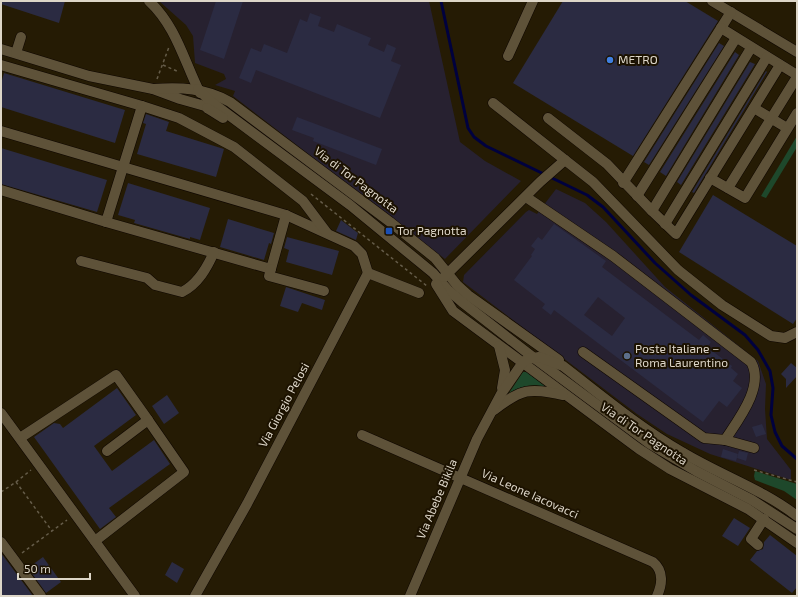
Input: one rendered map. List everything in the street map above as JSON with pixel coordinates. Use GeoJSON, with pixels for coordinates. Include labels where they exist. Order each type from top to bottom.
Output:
{"type":"FeatureCollection","features":[{"type":"Feature","properties":{"kind":"street"},"geometry":{"type":"LineString","coordinates":[[149,1],[162,15],[172,30],[207,108]]}},
{"type":"Feature","properties":{"kind":"street"},"geometry":{"type":"LineString","coordinates":[[508,56],[533,1]]}},
{"type":"Feature","properties":{"kind":"street"},"geometry":{"type":"LineString","coordinates":[[712,1],[797,52]]}},
{"type":"Feature","properties":{"kind":"street"},"geometry":{"type":"LineString","coordinates":[[623,183],[731,12]]}},
{"type":"Feature","properties":{"kind":"street"},"geometry":{"type":"LineString","coordinates":[[721,28],[797,76],[728,188]]}},
{"type":"Feature","properties":{"kind":"street"},"geometry":{"type":"LineString","coordinates":[[16,53],[21,37]]}},
{"type":"Feature","properties":{"kind":"street"},"geometry":{"type":"LineString","coordinates":[[637,196],[736,38]]}},
{"type":"Feature","properties":{"kind":"street"},"geometry":{"type":"LineString","coordinates":[[652,211],[751,48]]}},
{"type":"Feature","properties":{"kind":"street","name":"Via di Tor Pagnotta"},"geometry":{"type":"LineString","coordinates":[[1,49],[89,76],[153,89],[207,108],[223,110]]}},
{"type":"Feature","properties":{"kind":"street"},"geometry":{"type":"LineString","coordinates":[[665,224],[768,57]]}},
{"type":"Feature","properties":{"kind":"street"},"geometry":{"type":"LineString","coordinates":[[1,64],[179,118],[234,147],[303,201],[327,233]]}},
{"type":"Feature","properties":{"kind":"street"},"geometry":{"type":"LineString","coordinates":[[548,118],[607,164],[623,183],[676,234],[780,65]]}},
{"type":"Feature","properties":{"kind":"street","name":"Via di Tor Pagnotta"},"geometry":{"type":"LineString","coordinates":[[153,89],[179,87],[198,89],[210,92],[230,102],[390,222],[435,258],[439,282],[453,311],[622,437],[670,469],[764,519],[797,542]]}},
{"type":"Feature","properties":{"kind":"street","name":"Via di Tor Pagnotta"},"geometry":{"type":"LineString","coordinates":[[198,89],[223,110],[350,205],[457,298],[534,358],[661,451],[752,500],[797,529]]}},
{"type":"Feature","properties":{"kind":"street"},"geometry":{"type":"LineString","coordinates":[[493,103],[593,182],[678,270],[722,305],[771,336],[786,338],[797,332]]}},
{"type":"Feature","properties":{"kind":"street"},"geometry":{"type":"LineString","coordinates":[[106,222],[142,106]]}},
{"type":"Feature","properties":{"kind":"street","name":"Via di Tor Pagnotta"},"geometry":{"type":"LineString","coordinates":[[207,108],[248,135],[439,282],[468,295],[560,360],[563,366]]}},
{"type":"Feature","properties":{"kind":"street"},"geometry":{"type":"LineString","coordinates":[[754,108],[788,128]]}},
{"type":"Feature","properties":{"kind":"street"},"geometry":{"type":"LineString","coordinates":[[710,178],[745,198],[797,113]]}},
{"type":"Feature","properties":{"kind":"street"},"geometry":{"type":"LineString","coordinates":[[1,131],[286,215],[354,246],[362,254],[368,273],[419,293]]}},
{"type":"Feature","properties":{"kind":"street"},"geometry":{"type":"LineString","coordinates":[[439,282],[526,196],[565,160]]}},
{"type":"Feature","properties":{"kind":"street"},"geometry":{"type":"LineString","coordinates":[[1,190],[106,222],[271,269]]}},
{"type":"Feature","properties":{"kind":"street"},"geometry":{"type":"LineString","coordinates":[[526,196],[613,256],[751,362],[755,368],[756,380],[746,407],[726,440]]}},
{"type":"Feature","properties":{"kind":"street"},"geometry":{"type":"LineString","coordinates":[[286,215],[269,276],[324,291]]}},
{"type":"Feature","properties":{"kind":"street"},"geometry":{"type":"LineString","coordinates":[[82,261],[147,278],[155,285],[182,292],[189,288],[199,278],[208,266],[214,252]]}},
{"type":"Feature","properties":{"kind":"street","name":"Via Giorgio Pelosi"},"geometry":{"type":"LineString","coordinates":[[195,596],[246,504],[368,273]]}},
{"type":"Feature","properties":{"kind":"street","name":"Via Abebe Bikila"},"geometry":{"type":"LineString","coordinates":[[500,346],[505,370],[501,394]]}},
{"type":"Feature","properties":{"kind":"street"},"geometry":{"type":"LineString","coordinates":[[584,352],[704,438],[726,440],[754,448]]}},
{"type":"Feature","properties":{"kind":"street"},"geometry":{"type":"LineString","coordinates":[[523,362],[534,358]]}},
{"type":"Feature","properties":{"kind":"street","name":"Via di Tor Pagnotta"},"geometry":{"type":"LineString","coordinates":[[534,358],[549,360],[563,366],[656,436],[684,454],[755,488],[796,515]]}},
{"type":"Feature","properties":{"kind":"street","name":"Via Abebe Bikila"},"geometry":{"type":"LineString","coordinates":[[410,596],[460,478],[491,413],[501,394],[523,362]]}},
{"type":"Feature","properties":{"kind":"street"},"geometry":{"type":"LineString","coordinates":[[20,438],[116,375],[184,472],[95,541]]}},
{"type":"Feature","properties":{"kind":"street","name":"Via Abebe Bikila"},"geometry":{"type":"LineString","coordinates":[[491,413],[511,397],[525,391],[540,390],[567,396]]}},
{"type":"Feature","properties":{"kind":"street"},"geometry":{"type":"LineString","coordinates":[[1,413],[135,596]]}},
{"type":"Feature","properties":{"kind":"street"},"geometry":{"type":"LineString","coordinates":[[107,451],[148,420]]}},
{"type":"Feature","properties":{"kind":"street","name":"Via Leone Iacovacci"},"geometry":{"type":"LineString","coordinates":[[362,435],[653,562],[659,568],[661,577],[661,586],[657,596]]}},
{"type":"Feature","properties":{"kind":"street"},"geometry":{"type":"LineString","coordinates":[[758,545],[751,539],[764,519]]}},
{"type":"Feature","properties":{"kind":"street"},"geometry":{"type":"LineString","coordinates":[[1,542],[41,596]]}},
{"type":"Feature","properties":{"kind":"path"},"geometry":{"type":"LineString","coordinates":[[157,79],[169,45]]}},
{"type":"Feature","properties":{"kind":"path"},"geometry":{"type":"LineString","coordinates":[[162,65],[181,72]]}},
{"type":"Feature","properties":{"kind":"path"},"geometry":{"type":"LineString","coordinates":[[305,190],[356,228],[439,282]]}},
{"type":"Feature","properties":{"kind":"path"},"geometry":{"type":"LineString","coordinates":[[1,492],[39,464]]}},
{"type":"Feature","properties":{"kind":"path"},"geometry":{"type":"LineString","coordinates":[[754,470],[797,482]]}},
{"type":"Feature","properties":{"kind":"path"},"geometry":{"type":"LineString","coordinates":[[16,482],[52,532]]}},
{"type":"Feature","properties":{"kind":"path"},"geometry":{"type":"LineString","coordinates":[[14,560],[75,514]]}},
{"type":"Feature","properties":{"kind":"shaded area"},"geometry":{"type":"Polygon","coordinates":[[[159,1],[429,1],[460,142],[485,161],[521,181],[445,259],[233,96],[235,91],[215,85],[226,79],[224,74],[195,63],[193,36],[186,25],[159,1]]]}},
{"type":"Feature","properties":{"kind":"shaded area"},"geometry":{"type":"Polygon","coordinates":[[[556,189],[585,203],[606,222],[665,287],[758,361],[766,384],[765,409],[767,439],[791,470],[791,480],[710,454],[667,434],[637,414],[463,282],[464,275],[526,212],[529,210],[537,214],[556,189]]]}},
{"type":"Feature","properties":{"kind":"green space"},"geometry":{"type":"Polygon","coordinates":[[[797,136],[797,147],[766,198],[761,196],[797,136]]]}},
{"type":"Feature","properties":{"kind":"green space"},"geometry":{"type":"Polygon","coordinates":[[[523,372],[527,372],[546,387],[536,385],[527,386],[509,393],[523,372]]]}},
{"type":"Feature","properties":{"kind":"green space"},"geometry":{"type":"Polygon","coordinates":[[[755,471],[797,484],[797,500],[784,491],[755,480],[755,471]]]}},
{"type":"Feature","properties":{"kind":"building"},"geometry":{"type":"Polygon","coordinates":[[[1,1],[65,1],[59,23],[1,4],[1,1]]]}},
{"type":"Feature","properties":{"kind":"building"},"geometry":{"type":"Polygon","coordinates":[[[216,1],[243,1],[224,59],[200,50],[216,1]]]}},
{"type":"Feature","properties":{"kind":"building","name":"METRO"},"geometry":{"type":"Polygon","coordinates":[[[563,1],[685,1],[718,21],[633,156],[513,83],[563,1]]]}},
{"type":"Feature","properties":{"kind":"building"},"geometry":{"type":"Polygon","coordinates":[[[310,13],[321,17],[318,26],[334,32],[337,24],[371,38],[368,45],[384,52],[387,44],[396,48],[391,61],[401,65],[380,118],[256,70],[251,83],[239,78],[251,48],[261,52],[264,44],[287,53],[300,19],[307,22],[310,13]]]}},
{"type":"Feature","properties":{"kind":"building"},"geometry":{"type":"Polygon","coordinates":[[[719,43],[724,46],[649,165],[644,162],[719,43]]]}},
{"type":"Feature","properties":{"kind":"building"},"geometry":{"type":"Polygon","coordinates":[[[735,52],[739,55],[666,176],[660,172],[735,52]]]}},
{"type":"Feature","properties":{"kind":"building"},"geometry":{"type":"Polygon","coordinates":[[[750,62],[755,64],[681,185],[677,182],[750,62]]]}},
{"type":"Feature","properties":{"kind":"building"},"geometry":{"type":"Polygon","coordinates":[[[766,71],[767,72],[694,193],[692,192],[766,71]]]}},
{"type":"Feature","properties":{"kind":"building"},"geometry":{"type":"Polygon","coordinates":[[[4,73],[125,110],[115,143],[1,107],[1,84],[4,73]]]}},
{"type":"Feature","properties":{"kind":"building"},"geometry":{"type":"Polygon","coordinates":[[[146,114],[169,122],[166,131],[224,149],[216,177],[137,154],[146,124],[143,123],[146,114]]]}},
{"type":"Feature","properties":{"kind":"building"},"geometry":{"type":"Polygon","coordinates":[[[297,117],[382,149],[376,165],[313,141],[314,138],[292,130],[297,117]]]}},
{"type":"Feature","properties":{"kind":"building"},"geometry":{"type":"Polygon","coordinates":[[[1,148],[107,180],[97,212],[1,184],[1,148]]]}},
{"type":"Feature","properties":{"kind":"building"},"geometry":{"type":"Polygon","coordinates":[[[128,183],[210,208],[200,240],[190,237],[190,239],[134,223],[135,220],[118,215],[128,183]]]}},
{"type":"Feature","properties":{"kind":"building"},"geometry":{"type":"Polygon","coordinates":[[[713,195],[797,246],[797,318],[793,324],[679,252],[713,195]]]}},
{"type":"Feature","properties":{"kind":"building"},"geometry":{"type":"Polygon","coordinates":[[[228,219],[274,233],[271,244],[269,243],[264,260],[220,247],[228,219]]]}},
{"type":"Feature","properties":{"kind":"building"},"geometry":{"type":"Polygon","coordinates":[[[341,220],[358,233],[356,240],[336,231],[341,220]]]}},
{"type":"Feature","properties":{"kind":"building"},"geometry":{"type":"Polygon","coordinates":[[[554,224],[606,261],[602,267],[699,340],[703,335],[711,342],[707,347],[732,366],[731,368],[738,374],[733,381],[742,388],[727,407],[719,401],[703,422],[554,310],[551,315],[542,308],[545,304],[514,280],[532,256],[531,255],[535,249],[531,246],[538,237],[542,240],[554,224]],[[598,297],[584,315],[612,336],[625,318],[598,297]]]}},
{"type":"Feature","properties":{"kind":"building"},"geometry":{"type":"Polygon","coordinates":[[[287,237],[339,251],[332,275],[286,262],[289,250],[284,248],[287,237]]]}},
{"type":"Feature","properties":{"kind":"building"},"geometry":{"type":"Polygon","coordinates":[[[286,287],[325,300],[322,310],[302,303],[298,312],[280,306],[286,287]]]}},
{"type":"Feature","properties":{"kind":"building"},"geometry":{"type":"Polygon","coordinates":[[[791,363],[797,368],[797,376],[786,388],[786,379],[781,374],[791,363]]]}},
{"type":"Feature","properties":{"kind":"building"},"geometry":{"type":"Polygon","coordinates":[[[117,388],[136,415],[94,446],[112,471],[154,440],[170,464],[109,508],[116,517],[100,529],[34,437],[54,423],[60,424],[63,428],[117,388]]]}},
{"type":"Feature","properties":{"kind":"building"},"geometry":{"type":"Polygon","coordinates":[[[167,395],[179,413],[164,424],[152,406],[167,395]]]}},
{"type":"Feature","properties":{"kind":"building"},"geometry":{"type":"Polygon","coordinates":[[[762,424],[766,434],[756,437],[752,427],[762,424]]]}},
{"type":"Feature","properties":{"kind":"building"},"geometry":{"type":"Polygon","coordinates":[[[723,449],[738,454],[736,461],[721,457],[723,449]]]}},
{"type":"Feature","properties":{"kind":"building"},"geometry":{"type":"Polygon","coordinates":[[[739,451],[748,453],[746,461],[737,458],[739,451]]]}},
{"type":"Feature","properties":{"kind":"building"},"geometry":{"type":"Polygon","coordinates":[[[734,518],[750,528],[738,546],[722,536],[734,518]]]}},
{"type":"Feature","properties":{"kind":"building"},"geometry":{"type":"Polygon","coordinates":[[[770,535],[797,556],[797,587],[792,593],[750,560],[757,551],[763,549],[764,542],[770,535]]]}},
{"type":"Feature","properties":{"kind":"building"},"geometry":{"type":"Polygon","coordinates":[[[1,553],[33,596],[1,596],[1,553]]]}},
{"type":"Feature","properties":{"kind":"building"},"geometry":{"type":"Polygon","coordinates":[[[43,557],[61,582],[46,593],[28,568],[43,557]]]}},
{"type":"Feature","properties":{"kind":"building"},"geometry":{"type":"Polygon","coordinates":[[[172,562],[184,569],[177,583],[165,575],[172,562]]]}},
{"type":"Feature","properties":{"kind":"waterway"},"geometry":{"type":"LineString","coordinates":[[441,1],[468,128],[474,137],[486,146],[587,195],[603,207],[655,263],[691,295],[745,335],[758,350],[770,371],[773,388],[771,415],[775,432],[782,446],[797,459]]}},
{"type":"Feature","properties":{"kind":"place","name":"METRO"},"geometry":{"type":"Point","coordinates":[610,60]}},
{"type":"Feature","properties":{"kind":"place","name":"Tor Pagnotta"},"geometry":{"type":"Point","coordinates":[389,231]}},
{"type":"Feature","properties":{"kind":"place","name":"Poste Italiane – Roma Laurentino"},"geometry":{"type":"Point","coordinates":[627,356]}}]}
